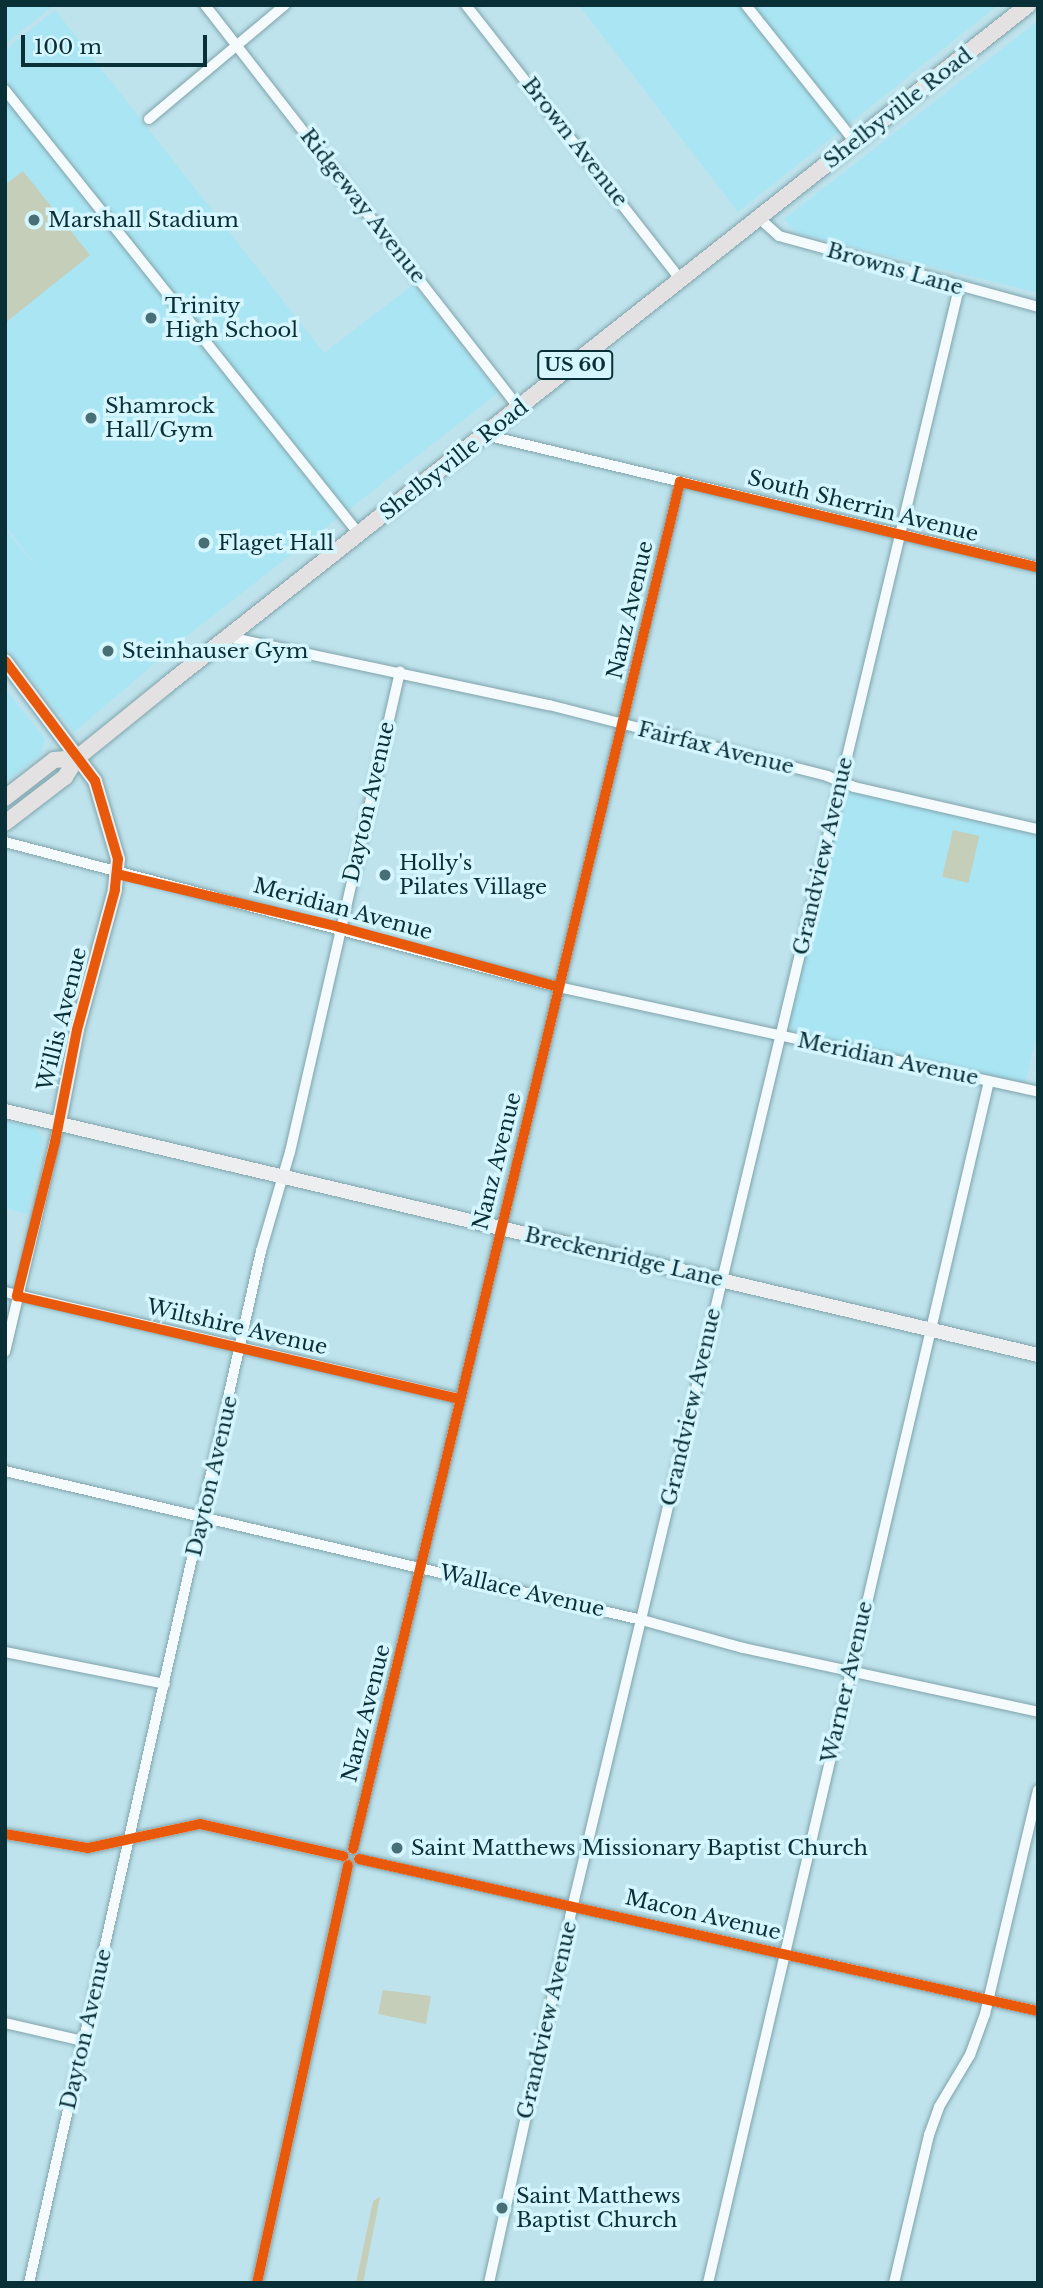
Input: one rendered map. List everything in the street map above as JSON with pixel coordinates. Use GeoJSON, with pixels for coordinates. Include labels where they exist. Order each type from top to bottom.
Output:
{"type":"FeatureCollection","features":[{"type":"Feature","properties":{"kind":"main road","name":"Shelbyville Road"},"geometry":{"type":"LineString","coordinates":[[5,823],[65,778],[77,758],[1028,5]]}},
{"type":"Feature","properties":{"kind":"main road","name":"Willis Avenue"},"geometry":{"type":"LineString","coordinates":[[5,661],[95,781],[113,838],[117,874],[77,1030],[59,1123]]}},
{"type":"Feature","properties":{"kind":"main road","name":"Shelbyville Road"},"geometry":{"type":"LineString","coordinates":[[5,797],[54,760],[77,758]]}},
{"type":"Feature","properties":{"kind":"main road","name":"Breckenridge Lane"},"geometry":{"type":"LineString","coordinates":[[5,1111],[1038,1355]]}},
{"type":"Feature","properties":{"kind":"street","name":"Ridgeway Avenue"},"geometry":{"type":"LineString","coordinates":[[205,5],[519,408]]}},
{"type":"Feature","properties":{"kind":"street"},"geometry":{"type":"LineString","coordinates":[[149,119],[285,5]]}},
{"type":"Feature","properties":{"kind":"street","name":"Brown Avenue"},"geometry":{"type":"LineString","coordinates":[[466,5],[681,280]]}},
{"type":"Feature","properties":{"kind":"street"},"geometry":{"type":"LineString","coordinates":[[746,5],[855,142]]}},
{"type":"Feature","properties":{"kind":"street"},"geometry":{"type":"LineString","coordinates":[[5,90],[359,534]]}},
{"type":"Feature","properties":{"kind":"street","name":"Browns Lane"},"geometry":{"type":"LineString","coordinates":[[759,218],[779,236],[958,288],[1038,307]]}},
{"type":"Feature","properties":{"kind":"street","name":"Grandview Avenue"},"geometry":{"type":"LineString","coordinates":[[489,2283],[574,1904],[720,1280],[958,288]]}},
{"type":"Feature","properties":{"kind":"street","name":"South Sherrin Avenue"},"geometry":{"type":"LineString","coordinates":[[485,435],[1038,567]]}},
{"type":"Feature","properties":{"kind":"street","name":"Nanz Avenue"},"geometry":{"type":"LineString","coordinates":[[356,1854],[460,1399],[680,482]]}},
{"type":"Feature","properties":{"kind":"street","name":"Fairfax Avenue"},"geometry":{"type":"LineString","coordinates":[[229,637],[400,671],[1038,829]]}},
{"type":"Feature","properties":{"kind":"street","name":"Dayton Avenue"},"geometry":{"type":"LineString","coordinates":[[29,2283],[240,1347],[283,1176],[400,671]]}},
{"type":"Feature","properties":{"kind":"street","name":"Meridian Avenue"},"geometry":{"type":"LineString","coordinates":[[5,842],[117,874],[339,927],[558,987],[1038,1092]]}},
{"type":"Feature","properties":{"kind":"street","name":"Warner Avenue"},"geometry":{"type":"LineString","coordinates":[[708,2283],[782,1953],[989,1081]]}},
{"type":"Feature","properties":{"kind":"street","name":"Willis Avenue"},"geometry":{"type":"LineString","coordinates":[[5,1352],[59,1123]]}},
{"type":"Feature","properties":{"kind":"street","name":"Wiltshire Avenue"},"geometry":{"type":"LineString","coordinates":[[5,1292],[460,1399]]}},
{"type":"Feature","properties":{"kind":"street","name":"Wallace Avenue"},"geometry":{"type":"LineString","coordinates":[[5,1471],[642,1620],[743,1648],[849,1668],[1038,1712]]}},
{"type":"Feature","properties":{"kind":"street"},"geometry":{"type":"LineString","coordinates":[[5,1652],[165,1684]]}},
{"type":"Feature","properties":{"kind":"street"},"geometry":{"type":"LineString","coordinates":[[894,2283],[929,2135],[939,2108],[970,2055],[989,2001],[1038,1790]]}},
{"type":"Feature","properties":{"kind":"street"},"geometry":{"type":"LineString","coordinates":[[5,1834],[73,1847],[127,1840],[200,1824],[345,1861]]}},
{"type":"Feature","properties":{"kind":"street"},"geometry":{"type":"LineString","coordinates":[[257,2283],[345,1861],[356,1854]]}},
{"type":"Feature","properties":{"kind":"street","name":"Macon Avenue"},"geometry":{"type":"LineString","coordinates":[[356,1854],[1038,2011]]}},
{"type":"Feature","properties":{"kind":"street"},"geometry":{"type":"LineString","coordinates":[[5,2022],[83,2041]]}},
{"type":"Feature","properties":{"kind":"shaded area"},"geometry":{"type":"Polygon","coordinates":[[[5,5],[54,5],[5,44],[5,5]]]}},
{"type":"Feature","properties":{"kind":"shaded area"},"geometry":{"type":"Polygon","coordinates":[[[579,5],[998,5],[738,212],[579,5]]]}},
{"type":"Feature","properties":{"kind":"shaded area","name":"Trinity High School"},"geometry":{"type":"Polygon","coordinates":[[[55,10],[324,353],[414,284],[498,393],[188,635],[74,732],[5,647],[5,529],[49,582],[5,526],[5,50],[55,10]]]}},
{"type":"Feature","properties":{"kind":"shaded area"},"geometry":{"type":"Polygon","coordinates":[[[1038,21],[1038,293],[797,233],[784,219],[1038,21]]]}},
{"type":"Feature","properties":{"kind":"shaded area"},"geometry":{"type":"Polygon","coordinates":[[[5,688],[45,739],[41,754],[5,782],[5,688]]]}},
{"type":"Feature","properties":{"kind":"shaded area"},"geometry":{"type":"Polygon","coordinates":[[[852,791],[1038,834],[1038,1030],[1025,1083],[793,1032],[789,1021],[842,799],[852,791]]]}},
{"type":"Feature","properties":{"kind":"shaded area"},"geometry":{"type":"Polygon","coordinates":[[[5,1121],[33,1127],[44,1139],[27,1214],[5,1208],[5,1121]]]}},
{"type":"Feature","properties":{"kind":"green space","name":"Marshall Stadium"},"geometry":{"type":"Polygon","coordinates":[[[23,171],[90,255],[5,323],[5,185],[23,171]]]}},
{"type":"Feature","properties":{"kind":"green space"},"geometry":{"type":"Polygon","coordinates":[[[953,830],[979,836],[969,883],[942,877],[953,830]]]}},
{"type":"Feature","properties":{"kind":"green space"},"geometry":{"type":"Polygon","coordinates":[[[383,1990],[431,1996],[426,2024],[378,2014],[383,1990]]]}},
{"type":"Feature","properties":{"kind":"green space"},"geometry":{"type":"Polygon","coordinates":[[[380,2197],[363,2283],[356,2283],[373,2201],[380,2197]]]}},
{"type":"Feature","properties":{"kind":"cycle path"},"geometry":{"type":"LineString","coordinates":[[353,1849],[680,482],[1038,567]]}},
{"type":"Feature","properties":{"kind":"cycle path"},"geometry":{"type":"LineString","coordinates":[[5,661],[95,781],[118,859],[115,890],[77,1030],[55,1142],[17,1296],[460,1399]]}},
{"type":"Feature","properties":{"kind":"cycle path"},"geometry":{"type":"LineString","coordinates":[[117,874],[339,927],[558,987]]}},
{"type":"Feature","properties":{"kind":"cycle path"},"geometry":{"type":"LineString","coordinates":[[5,1834],[88,1848],[200,1824],[343,1856]]}},
{"type":"Feature","properties":{"kind":"cycle path"},"geometry":{"type":"LineString","coordinates":[[359,1859],[1038,2011]]}},
{"type":"Feature","properties":{"kind":"cycle path"},"geometry":{"type":"LineString","coordinates":[[257,2283],[348,1865]]}},
{"type":"Feature","properties":{"kind":"place","name":"Marshall Stadium"},"geometry":{"type":"Point","coordinates":[34,220]}},
{"type":"Feature","properties":{"kind":"place","name":"Trinity High School"},"geometry":{"type":"Point","coordinates":[151,318]}},
{"type":"Feature","properties":{"kind":"place","name":"Shamrock Hall/Gym"},"geometry":{"type":"Point","coordinates":[91,418]}},
{"type":"Feature","properties":{"kind":"place","name":"Flaget Hall"},"geometry":{"type":"Point","coordinates":[204,543]}},
{"type":"Feature","properties":{"kind":"place","name":"Steinhauser Gym"},"geometry":{"type":"Point","coordinates":[108,651]}},
{"type":"Feature","properties":{"kind":"place","name":"Holly's Pilates Village"},"geometry":{"type":"Point","coordinates":[385,875]}},
{"type":"Feature","properties":{"kind":"place","name":"Saint Matthews Missionary Baptist Church"},"geometry":{"type":"Point","coordinates":[397,1848]}},
{"type":"Feature","properties":{"kind":"place","name":"Saint Matthews Baptist Church"},"geometry":{"type":"Point","coordinates":[502,2208]}}]}
